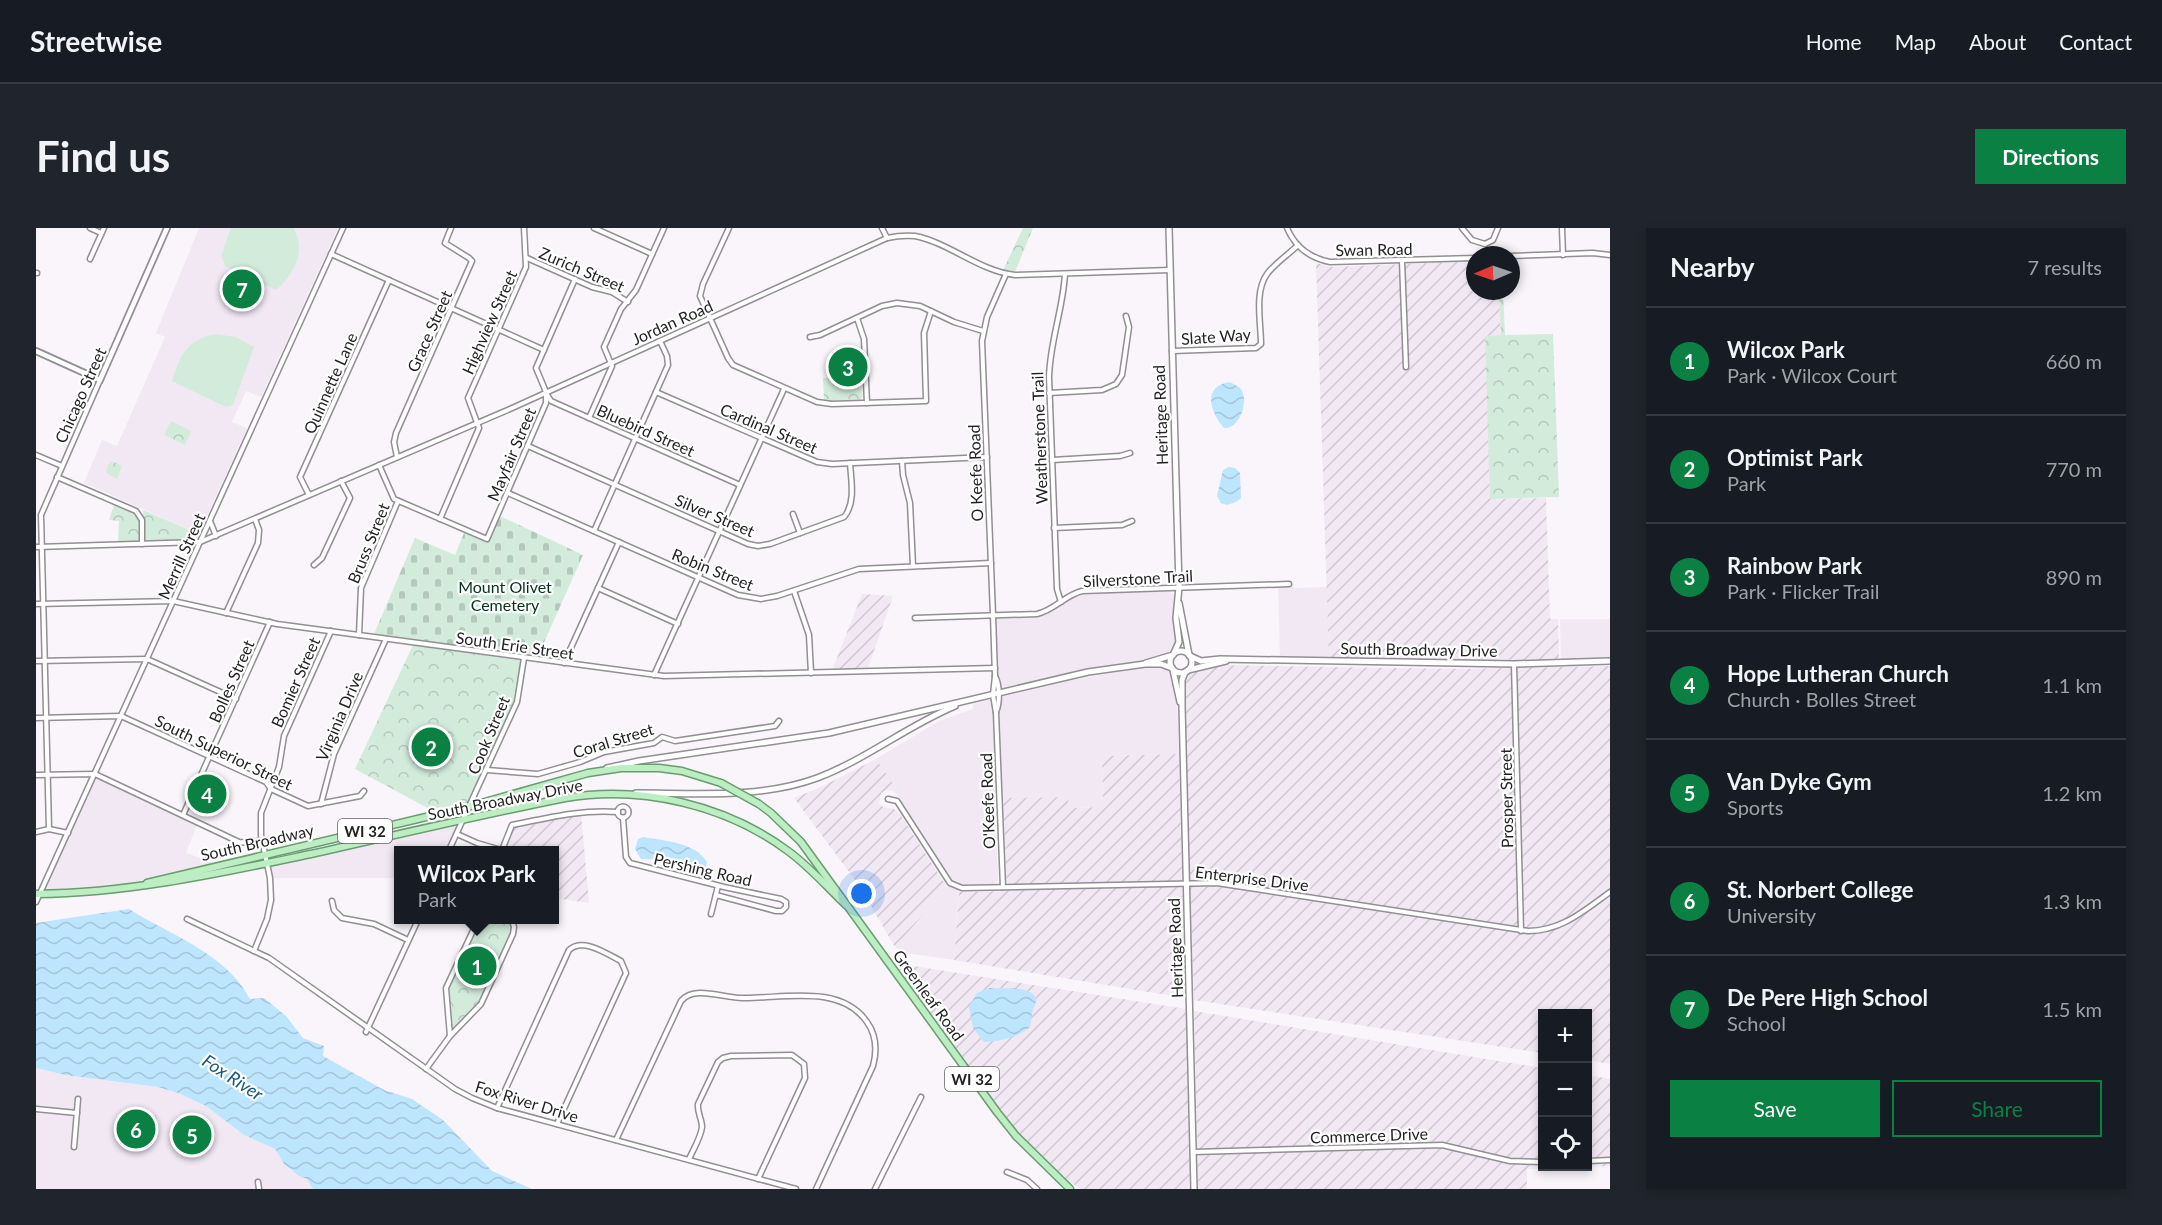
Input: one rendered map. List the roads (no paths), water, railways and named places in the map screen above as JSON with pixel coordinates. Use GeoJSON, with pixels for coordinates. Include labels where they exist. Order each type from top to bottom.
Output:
{"type":"FeatureCollection","features":[{"type":"Feature","properties":{"kind":"main road","name":"Heritage Road"},"geometry":{"type":"LineString","coordinates":[[1169,228],[1179,587],[1176,618],[1179,642],[1174,654]]}},
{"type":"Feature","properties":{"kind":"main road","name":"Heritage Road"},"geometry":{"type":"LineString","coordinates":[[1179,602],[1189,655]]}},
{"type":"Feature","properties":{"kind":"main road"},"geometry":{"type":"LineString","coordinates":[[1182,651],[1189,655],[1191,664],[1186,671],[1179,672],[1173,668],[1170,660],[1174,654],[1182,651]]}},
{"type":"Feature","properties":{"kind":"main road","name":"South Broadway Drive"},"geometry":{"type":"LineString","coordinates":[[1145,664],[1174,654]]}},
{"type":"Feature","properties":{"kind":"main road","name":"South Broadway Drive"},"geometry":{"type":"LineString","coordinates":[[1189,655],[1202,661],[1514,664],[1610,661]]}},
{"type":"Feature","properties":{"kind":"main road","name":"South Broadway Drive"},"geometry":{"type":"LineString","coordinates":[[1186,671],[1227,660]]}},
{"type":"Feature","properties":{"kind":"main road","name":"South Broadway Drive"},"geometry":{"type":"LineString","coordinates":[[588,773],[639,761],[829,733],[1088,672],[1145,664],[1161,664],[1173,668]]}},
{"type":"Feature","properties":{"kind":"main road","name":"Heritage Road"},"geometry":{"type":"LineString","coordinates":[[1173,668],[1182,706]]}},
{"type":"Feature","properties":{"kind":"main road","name":"Heritage Road"},"geometry":{"type":"LineString","coordinates":[[1186,671],[1182,680],[1182,706],[1194,1189]]}},
{"type":"Feature","properties":{"kind":"main road","name":"South Broadway Drive"},"geometry":{"type":"LineString","coordinates":[[38,893],[90,892],[141,885],[159,885],[565,798],[616,794],[742,792],[792,786],[831,772],[926,718],[965,702]]}},
{"type":"Feature","properties":{"kind":"main road","name":"WI 32"},"geometry":{"type":"LineString","coordinates":[[588,773],[621,768],[658,768],[682,771],[721,783],[759,804],[779,820],[801,842],[846,905]]}},
{"type":"Feature","properties":{"kind":"main road","name":"South Broadway"},"geometry":{"type":"LineString","coordinates":[[141,885],[470,806],[588,773]]}},
{"type":"Feature","properties":{"kind":"main road","name":"WI 32"},"geometry":{"type":"LineString","coordinates":[[616,794],[678,801],[746,825],[789,852],[822,880],[846,905]]}},
{"type":"Feature","properties":{"kind":"main road","name":"Greenleaf Road"},"geometry":{"type":"LineString","coordinates":[[846,905],[996,1112],[1016,1136],[1072,1189]]}},
{"type":"Feature","properties":{"kind":"street"},"geometry":{"type":"LineString","coordinates":[[90,228],[101,233]]}},
{"type":"Feature","properties":{"kind":"street"},"geometry":{"type":"LineString","coordinates":[[90,259],[104,228]]}},
{"type":"Feature","properties":{"kind":"street","name":"Chicago Street"},"geometry":{"type":"LineString","coordinates":[[49,829],[42,511],[167,228]]}},
{"type":"Feature","properties":{"kind":"street","name":"Merrill Street"},"geometry":{"type":"LineString","coordinates":[[36,902],[38,893],[68,833],[343,228]]}},
{"type":"Feature","properties":{"kind":"street","name":"Grace Street"},"geometry":{"type":"LineString","coordinates":[[397,457],[394,442],[396,433],[472,261],[445,243],[451,228]]}},
{"type":"Feature","properties":{"kind":"street","name":"Highview Street"},"geometry":{"type":"LineString","coordinates":[[478,422],[468,398],[526,267],[524,228]]}},
{"type":"Feature","properties":{"kind":"street"},"geometry":{"type":"LineString","coordinates":[[594,228],[652,254]]}},
{"type":"Feature","properties":{"kind":"street"},"geometry":{"type":"LineString","coordinates":[[589,418],[612,366],[604,347],[621,309],[636,290],[664,228]]}},
{"type":"Feature","properties":{"kind":"street"},"geometry":{"type":"LineString","coordinates":[[729,228],[700,296],[733,365],[783,389],[817,402],[867,403],[926,400],[924,333],[931,311]]}},
{"type":"Feature","properties":{"kind":"street"},"geometry":{"type":"LineString","coordinates":[[882,228],[887,238]]}},
{"type":"Feature","properties":{"kind":"street","name":"Swan Road"},"geometry":{"type":"LineString","coordinates":[[1287,228],[1298,245],[1310,255],[1330,262],[1466,258]]}},
{"type":"Feature","properties":{"kind":"street"},"geometry":{"type":"LineString","coordinates":[[1462,228],[1474,241],[1485,244],[1493,240],[1498,228]]}},
{"type":"Feature","properties":{"kind":"street"},"geometry":{"type":"LineString","coordinates":[[1562,228],[1563,255]]}},
{"type":"Feature","properties":{"kind":"street","name":"Jordan Road"},"geometry":{"type":"LineString","coordinates":[[36,547],[200,542],[546,392],[887,238],[903,235],[925,239],[1006,274],[1170,270]]}},
{"type":"Feature","properties":{"kind":"street","name":"Slate Way"},"geometry":{"type":"LineString","coordinates":[[1172,351],[1256,348],[1261,344],[1260,293],[1262,284],[1270,271],[1298,245]]}},
{"type":"Feature","properties":{"kind":"street"},"geometry":{"type":"LineString","coordinates":[[1520,256],[1593,253],[1610,255]]}},
{"type":"Feature","properties":{"kind":"street"},"geometry":{"type":"LineString","coordinates":[[331,254],[544,350]]}},
{"type":"Feature","properties":{"kind":"street","name":"Zurich Street"},"geometry":{"type":"LineString","coordinates":[[527,258],[612,292],[628,302]]}},
{"type":"Feature","properties":{"kind":"street"},"geometry":{"type":"LineString","coordinates":[[1402,261],[1406,367]]}},
{"type":"Feature","properties":{"kind":"street","name":"O Keefe Road"},"geometry":{"type":"LineString","coordinates":[[995,676],[982,341],[987,316],[1006,274]]}},
{"type":"Feature","properties":{"kind":"street","name":"Weatherstone Trail"},"geometry":{"type":"LineString","coordinates":[[1061,602],[1057,589],[1049,393],[1050,351],[1064,292],[1065,274]]}},
{"type":"Feature","properties":{"kind":"street","name":"Mayfair Street"},"geometry":{"type":"LineString","coordinates":[[440,519],[487,539],[546,403],[546,392],[536,368],[575,279]]}},
{"type":"Feature","properties":{"kind":"street","name":"Quinnette Lane"},"geometry":{"type":"LineString","coordinates":[[309,495],[300,477],[389,280]]}},
{"type":"Feature","properties":{"kind":"street"},"geometry":{"type":"LineString","coordinates":[[810,337],[820,335],[882,306],[897,303],[913,304],[983,331]]}},
{"type":"Feature","properties":{"kind":"street"},"geometry":{"type":"LineString","coordinates":[[1049,393],[1102,390],[1116,384],[1122,375],[1129,327],[1126,316]]}},
{"type":"Feature","properties":{"kind":"street"},"geometry":{"type":"LineString","coordinates":[[857,318],[864,339],[867,403]]}},
{"type":"Feature","properties":{"kind":"street"},"geometry":{"type":"LineString","coordinates":[[594,531],[668,362],[660,341]]}},
{"type":"Feature","properties":{"kind":"street"},"geometry":{"type":"LineString","coordinates":[[36,351],[100,380]]}},
{"type":"Feature","properties":{"kind":"street"},"geometry":{"type":"LineString","coordinates":[[654,675],[783,389]]}},
{"type":"Feature","properties":{"kind":"street","name":"Bluebird Street"},"geometry":{"type":"LineString","coordinates":[[546,392],[551,401],[740,485]]}},
{"type":"Feature","properties":{"kind":"street","name":"Cardinal Street"},"geometry":{"type":"LineString","coordinates":[[656,392],[817,462],[987,458]]}},
{"type":"Feature","properties":{"kind":"street"},"geometry":{"type":"LineString","coordinates":[[398,501],[440,519],[479,428],[478,422]]}},
{"type":"Feature","properties":{"kind":"street","name":"Silver Street"},"geometry":{"type":"LineString","coordinates":[[528,446],[748,544],[758,546],[770,544],[840,519],[847,513],[851,500],[850,463]]}},
{"type":"Feature","properties":{"kind":"street"},"geometry":{"type":"LineString","coordinates":[[1052,460],[1120,456],[1130,453]]}},
{"type":"Feature","properties":{"kind":"street"},"geometry":{"type":"LineString","coordinates":[[36,454],[62,466]]}},
{"type":"Feature","properties":{"kind":"street"},"geometry":{"type":"LineString","coordinates":[[902,461],[910,503],[913,566]]}},
{"type":"Feature","properties":{"kind":"street","name":"Bruss Street"},"geometry":{"type":"LineString","coordinates":[[359,635],[361,588],[398,501],[394,499],[379,465]]}},
{"type":"Feature","properties":{"kind":"street"},"geometry":{"type":"LineString","coordinates":[[57,477],[136,511],[142,520],[142,544]]}},
{"type":"Feature","properties":{"kind":"street"},"geometry":{"type":"LineString","coordinates":[[314,565],[322,558],[350,498],[341,481]]}},
{"type":"Feature","properties":{"kind":"street","name":"Robin Street"},"geometry":{"type":"LineString","coordinates":[[508,492],[698,578],[738,595],[753,598],[769,598],[794,591],[860,568],[991,563]]}},
{"type":"Feature","properties":{"kind":"street"},"geometry":{"type":"LineString","coordinates":[[793,514],[800,533]]}},
{"type":"Feature","properties":{"kind":"street"},"geometry":{"type":"LineString","coordinates":[[226,613],[258,543],[259,530],[255,519]]}},
{"type":"Feature","properties":{"kind":"street"},"geometry":{"type":"LineString","coordinates":[[210,521],[216,536]]}},
{"type":"Feature","properties":{"kind":"street"},"geometry":{"type":"LineString","coordinates":[[1054,528],[1122,525],[1132,521]]}},
{"type":"Feature","properties":{"kind":"street"},"geometry":{"type":"LineString","coordinates":[[564,663],[619,542]]}},
{"type":"Feature","properties":{"kind":"street","name":"Silverstone Trail"},"geometry":{"type":"LineString","coordinates":[[915,618],[1044,613],[1070,595],[1082,591],[1290,584]]}},
{"type":"Feature","properties":{"kind":"street"},"geometry":{"type":"LineString","coordinates":[[598,588],[678,624]]}},
{"type":"Feature","properties":{"kind":"street"},"geometry":{"type":"LineString","coordinates":[[794,591],[809,635],[811,673]]}},
{"type":"Feature","properties":{"kind":"street","name":"South Erie Street"},"geometry":{"type":"LineString","coordinates":[[36,604],[173,602],[270,622],[654,675],[687,677],[995,668]]}},
{"type":"Feature","properties":{"kind":"street","name":"Bolles Street"},"geometry":{"type":"LineString","coordinates":[[183,814],[270,622]]}},
{"type":"Feature","properties":{"kind":"street","name":"Bomier Street"},"geometry":{"type":"LineString","coordinates":[[254,951],[264,929],[269,909],[271,882],[262,840],[261,813],[279,767],[284,736],[331,631]]}},
{"type":"Feature","properties":{"kind":"street","name":"Virginia Drive"},"geometry":{"type":"LineString","coordinates":[[321,804],[333,754],[386,639]]}},
{"type":"Feature","properties":{"kind":"street","name":"Cook Street"},"geometry":{"type":"LineString","coordinates":[[451,846],[517,702],[524,658]]}},
{"type":"Feature","properties":{"kind":"street"},"geometry":{"type":"LineString","coordinates":[[36,661],[147,659],[236,699]]}},
{"type":"Feature","properties":{"kind":"street","name":"Prosper Street"},"geometry":{"type":"LineString","coordinates":[[1514,664],[1521,931]]}},
{"type":"Feature","properties":{"kind":"street","name":"O'Keefe Road"},"geometry":{"type":"LineString","coordinates":[[995,676],[1004,887]]}},
{"type":"Feature","properties":{"kind":"street","name":"South Superior Street"},"geometry":{"type":"LineString","coordinates":[[36,718],[121,716],[266,782],[271,789],[308,806],[360,796],[364,791]]}},
{"type":"Feature","properties":{"kind":"street","name":"Coral Street"},"geometry":{"type":"LineString","coordinates":[[487,770],[538,774],[580,762],[604,752],[654,743],[662,737],[675,741],[775,726],[779,721]]}},
{"type":"Feature","properties":{"kind":"street"},"geometry":{"type":"LineString","coordinates":[[36,775],[95,774],[239,842],[250,843],[262,840]]}},
{"type":"Feature","properties":{"kind":"street","name":"Enterprise Drive"},"geometry":{"type":"LineString","coordinates":[[888,799],[897,801],[950,883],[962,888],[1187,882],[1231,885],[1521,931],[1546,930],[1563,925],[1610,892]]}},
{"type":"Feature","properties":{"kind":"street"},"geometry":{"type":"LineString","coordinates":[[622,807],[628,808],[628,815],[623,818],[618,812],[622,807]]}},
{"type":"Feature","properties":{"kind":"street"},"geometry":{"type":"LineString","coordinates":[[504,846],[512,825],[557,815],[595,811],[618,812]]}},
{"type":"Feature","properties":{"kind":"street","name":"Pershing Road"},"geometry":{"type":"LineString","coordinates":[[623,818],[626,857],[630,863],[718,886],[781,899],[786,904],[780,911],[716,895]]}},
{"type":"Feature","properties":{"kind":"street"},"geometry":{"type":"LineString","coordinates":[[36,832],[49,829],[68,833]]}},
{"type":"Feature","properties":{"kind":"street"},"geometry":{"type":"LineString","coordinates":[[457,834],[488,846]]}},
{"type":"Feature","properties":{"kind":"street"},"geometry":{"type":"LineString","coordinates":[[711,914],[718,886]]}},
{"type":"Feature","properties":{"kind":"street"},"geometry":{"type":"LineString","coordinates":[[332,901],[334,910],[342,918],[374,924],[408,940]]}},
{"type":"Feature","properties":{"kind":"street","name":"Fox River Drive"},"geometry":{"type":"LineString","coordinates":[[187,919],[269,958],[367,1030],[472,1098],[497,1108],[796,1189]]}},
{"type":"Feature","properties":{"kind":"street"},"geometry":{"type":"LineString","coordinates":[[367,1030],[416,924]]}},
{"type":"Feature","properties":{"kind":"street"},"geometry":{"type":"LineString","coordinates":[[450,1036],[446,987],[476,924]]}},
{"type":"Feature","properties":{"kind":"street"},"geometry":{"type":"LineString","coordinates":[[426,1069],[450,1036],[481,1004],[513,934],[513,924]]}},
{"type":"Feature","properties":{"kind":"street"},"geometry":{"type":"LineString","coordinates":[[497,1108],[569,950],[579,944],[603,952],[623,963],[626,975],[557,1124]]}},
{"type":"Feature","properties":{"kind":"street"},"geometry":{"type":"LineString","coordinates":[[616,1140],[681,1001],[686,995],[693,993],[727,997],[830,997],[857,1010],[872,1031],[876,1045],[873,1066],[816,1189]]}},
{"type":"Feature","properties":{"kind":"street"},"geometry":{"type":"LineString","coordinates":[[689,1159],[701,1131],[698,1104],[718,1062],[731,1056],[790,1054],[804,1064],[805,1074],[758,1179]]}},
{"type":"Feature","properties":{"kind":"street"},"geometry":{"type":"LineString","coordinates":[[875,1189],[921,1097]]}},
{"type":"Feature","properties":{"kind":"street"},"geometry":{"type":"LineString","coordinates":[[74,1148],[78,1099]]}},
{"type":"Feature","properties":{"kind":"street"},"geometry":{"type":"LineString","coordinates":[[36,1109],[77,1113]]}},
{"type":"Feature","properties":{"kind":"street","name":"Commerce Drive"},"geometry":{"type":"LineString","coordinates":[[1194,1152],[1438,1145],[1510,1161],[1538,1162]]}},
{"type":"Feature","properties":{"kind":"street"},"geometry":{"type":"LineString","coordinates":[[1592,1161],[1610,1160]]}},
{"type":"Feature","properties":{"kind":"street"},"geometry":{"type":"LineString","coordinates":[[1007,1172],[1027,1180],[1037,1189]]}},
{"type":"Feature","properties":{"kind":"street"},"geometry":{"type":"LineString","coordinates":[[258,1182],[259,1189]]}},
{"type":"Feature","properties":{"kind":"water"},"geometry":{"type":"Polygon","coordinates":[[[1230,382],[1239,387],[1244,398],[1244,405],[1235,424],[1224,428],[1215,415],[1211,401],[1215,389],[1230,382]]]}},
{"type":"Feature","properties":{"kind":"water"},"geometry":{"type":"Polygon","coordinates":[[[1229,467],[1235,468],[1240,473],[1241,498],[1227,505],[1221,503],[1217,496],[1223,470],[1229,467]]]}},
{"type":"Feature","properties":{"kind":"water"},"geometry":{"type":"Polygon","coordinates":[[[643,837],[687,846],[701,855],[707,862],[706,868],[701,873],[685,870],[675,860],[641,859],[635,849],[638,839],[643,837]]]}},
{"type":"Feature","properties":{"kind":"water","name":"Fox River"},"geometry":{"type":"Polygon","coordinates":[[[129,909],[212,957],[240,983],[250,999],[264,998],[286,1016],[303,1038],[324,1046],[323,1056],[384,1090],[412,1099],[443,1120],[492,1171],[532,1189],[313,1189],[307,1179],[299,1176],[284,1164],[275,1149],[244,1135],[206,1106],[178,1093],[158,1087],[65,1075],[36,1068],[36,923],[129,909]]]}},
{"type":"Feature","properties":{"kind":"water"},"geometry":{"type":"Polygon","coordinates":[[[990,988],[1023,990],[1034,995],[1037,999],[1030,1027],[1008,1038],[984,1042],[973,1028],[969,1007],[977,993],[990,988]]]}},
{"type":"Feature","properties":{"kind":"place","name":"De Pere High School"},"geometry":{"type":"Point","coordinates":[242,289]}},
{"type":"Feature","properties":{"kind":"place","name":"Rainbow Park"},"geometry":{"type":"Point","coordinates":[848,367]}},
{"type":"Feature","properties":{"kind":"place","name":"Optimist Park"},"geometry":{"type":"Point","coordinates":[431,747]}},
{"type":"Feature","properties":{"kind":"place","name":"Hope Lutheran Church"},"geometry":{"type":"Point","coordinates":[207,794]}},
{"type":"Feature","properties":{"kind":"place","name":"Wilcox Park"},"geometry":{"type":"Point","coordinates":[477,966]}},
{"type":"Feature","properties":{"kind":"place","name":"St. Norbert College"},"geometry":{"type":"Point","coordinates":[136,1129]}},
{"type":"Feature","properties":{"kind":"place","name":"Van Dyke Gym"},"geometry":{"type":"Point","coordinates":[192,1135]}},
{"type":"Feature","properties":{"kind":"park label","name":"Mount Olivet Cemetery"},"geometry":{"type":"Point","coordinates":[505,595]}}]}
